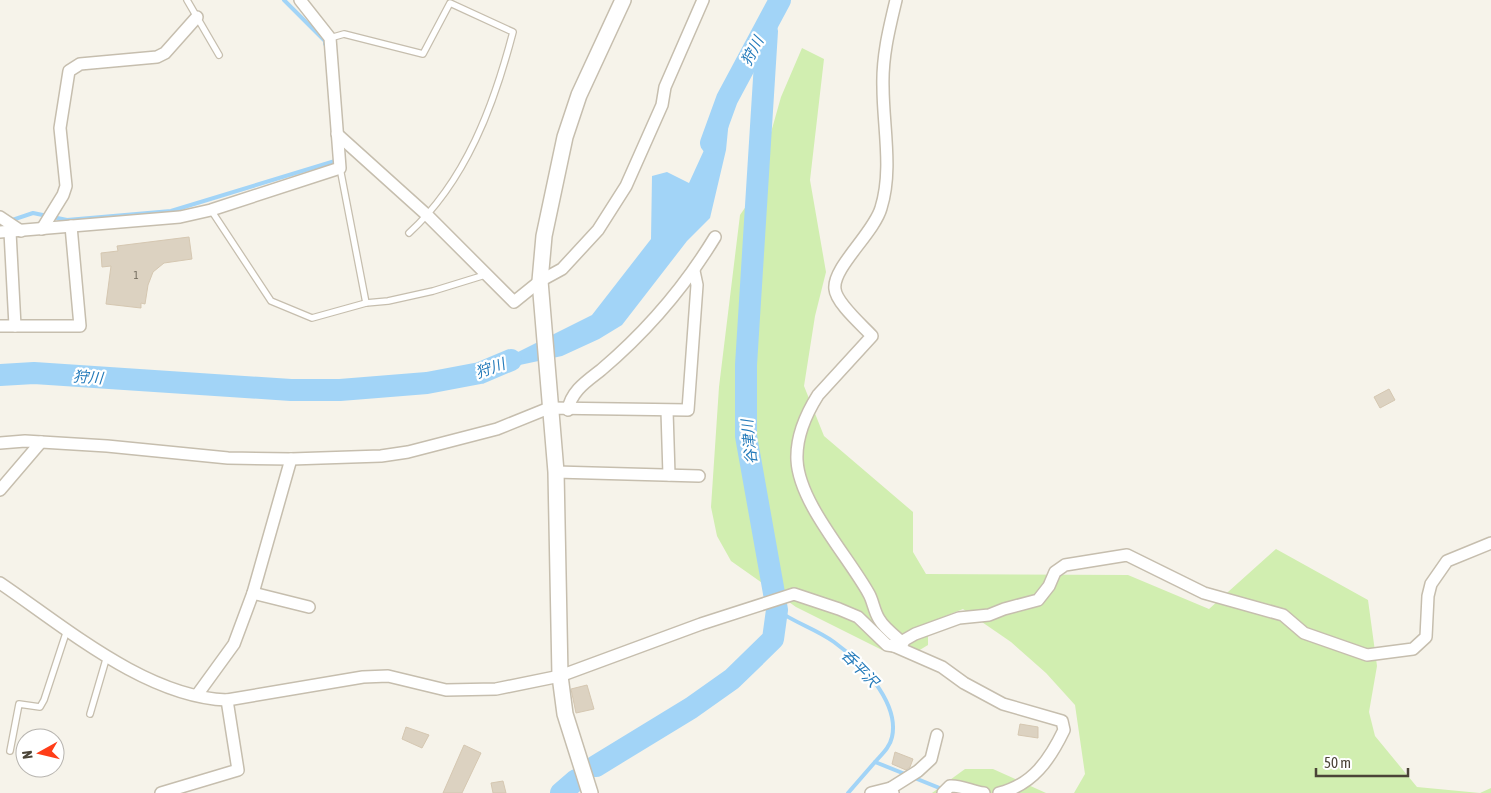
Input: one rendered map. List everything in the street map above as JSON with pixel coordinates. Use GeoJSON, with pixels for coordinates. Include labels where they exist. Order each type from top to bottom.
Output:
{"type":"FeatureCollection","features":[{"type":"Feature","properties":{"kind":"street"},"geometry":{"type":"LineString","coordinates":[[10,232],[180,217],[211,210],[340,168],[330,38],[300,0]]}},
{"type":"Feature","properties":{"kind":"street"},"geometry":{"type":"LineString","coordinates":[[590,793],[565,714],[560,676],[556,472],[541,288],[546,226],[565,136],[579,95],[623,0]]}},
{"type":"Feature","properties":{"kind":"street"},"geometry":{"type":"LineString","coordinates":[[337,134],[428,216],[514,302],[541,288],[562,269],[598,230],[626,186],[662,105],[665,87],[704,0]]}},
{"type":"Feature","properties":{"kind":"street"},"geometry":{"type":"LineString","coordinates":[[896,0],[886,44],[883,85],[887,176],[885,194],[876,222],[838,274],[835,284],[837,298],[872,336],[812,404],[801,432],[797,461],[803,486],[818,515],[870,595],[879,619],[899,644],[942,667],[964,683],[1003,704],[1062,721],[1064,730],[1043,766],[1028,780],[999,793]]}},
{"type":"Feature","properties":{"kind":"street"},"geometry":{"type":"LineString","coordinates":[[42,229],[64,195],[66,186],[60,128],[69,71],[80,64],[157,57],[165,53],[197,17]]}},
{"type":"Feature","properties":{"kind":"street"},"geometry":{"type":"LineString","coordinates":[[0,216],[10,232],[15,326]]}},
{"type":"Feature","properties":{"kind":"street"},"geometry":{"type":"LineString","coordinates":[[0,326],[80,326],[71,226]]}},
{"type":"Feature","properties":{"kind":"street"},"geometry":{"type":"LineString","coordinates":[[568,410],[573,394],[649,326],[694,271],[714,236]]}},
{"type":"Feature","properties":{"kind":"street"},"geometry":{"type":"LineString","coordinates":[[0,443],[42,442],[228,458],[291,459],[381,456],[408,452],[497,429],[550,408],[568,410],[688,410],[696,285],[694,271]]}},
{"type":"Feature","properties":{"kind":"street"},"geometry":{"type":"LineString","coordinates":[[667,411],[669,475]]}},
{"type":"Feature","properties":{"kind":"street"},"geometry":{"type":"LineString","coordinates":[[0,490],[42,442]]}},
{"type":"Feature","properties":{"kind":"street"},"geometry":{"type":"LineString","coordinates":[[197,695],[234,644],[254,593],[291,459]]}},
{"type":"Feature","properties":{"kind":"street"},"geometry":{"type":"LineString","coordinates":[[556,472],[699,476]]}},
{"type":"Feature","properties":{"kind":"street"},"geometry":{"type":"LineString","coordinates":[[0,583],[107,656],[147,679],[210,700],[227,700],[363,677],[388,676],[446,690],[469,692],[496,689],[560,676],[701,624],[794,594],[839,608],[858,617],[887,645],[899,644],[915,634],[959,618],[989,615],[1038,600],[1050,586],[1055,572],[1065,565],[1127,555],[1204,593],[1282,615],[1304,633],[1367,655],[1412,649],[1426,638],[1430,590],[1447,561],[1491,544]]}},
{"type":"Feature","properties":{"kind":"street"},"geometry":{"type":"LineString","coordinates":[[254,593],[309,607]]}},
{"type":"Feature","properties":{"kind":"street"},"geometry":{"type":"LineString","coordinates":[[161,793],[238,770],[227,700]]}},
{"type":"Feature","properties":{"kind":"street"},"geometry":{"type":"LineString","coordinates":[[871,793],[892,790],[932,759],[937,736]]}},
{"type":"Feature","properties":{"kind":"street"},"geometry":{"type":"LineString","coordinates":[[943,793],[950,786],[959,785],[972,792],[984,793]]}},
{"type":"Feature","properties":{"kind":"lane"},"geometry":{"type":"LineString","coordinates":[[186,0],[219,55]]}},
{"type":"Feature","properties":{"kind":"lane"},"geometry":{"type":"LineString","coordinates":[[330,38],[344,34],[423,54],[450,3],[513,32],[504,69],[462,168],[428,216],[409,233]]}},
{"type":"Feature","properties":{"kind":"lane"},"geometry":{"type":"LineString","coordinates":[[340,168],[366,303]]}},
{"type":"Feature","properties":{"kind":"lane"},"geometry":{"type":"LineString","coordinates":[[211,210],[271,301],[312,318],[366,303],[388,301],[433,291],[485,275]]}},
{"type":"Feature","properties":{"kind":"lane"},"geometry":{"type":"LineString","coordinates":[[10,751],[19,704],[40,707],[68,629]]}},
{"type":"Feature","properties":{"kind":"lane"},"geometry":{"type":"LineString","coordinates":[[90,714],[107,656]]}},
{"type":"Feature","properties":{"kind":"green space"},"geometry":{"type":"Polygon","coordinates":[[[802,48],[824,59],[810,180],[826,272],[815,316],[804,386],[824,436],[913,512],[913,552],[926,574],[1128,575],[1209,609],[1276,549],[1368,600],[1377,666],[1369,712],[1375,736],[1417,787],[1480,793],[1074,793],[1085,774],[1075,705],[1046,673],[1011,642],[963,609],[928,623],[928,645],[918,651],[900,653],[882,650],[796,607],[731,561],[717,536],[711,507],[719,387],[740,215],[753,196],[781,97],[802,48]]]}},
{"type":"Feature","properties":{"kind":"green space"},"geometry":{"type":"Polygon","coordinates":[[[965,769],[993,769],[1046,793],[932,793],[965,769]]]}},
{"type":"Feature","properties":{"kind":"green space"},"geometry":{"type":"Polygon","coordinates":[[[1491,788],[1491,793],[1480,793],[1491,788]]]}},
{"type":"Feature","properties":{"kind":"water"},"geometry":{"type":"Polygon","coordinates":[[[732,89],[726,150],[710,218],[687,241],[622,325],[599,339],[562,356],[472,375],[592,315],[651,239],[652,176],[667,172],[689,183],[732,89]]]}},
{"type":"Feature","properties":{"kind":"building"},"geometry":{"type":"Polygon","coordinates":[[[189,237],[192,259],[164,263],[153,272],[148,285],[145,304],[141,303],[141,308],[106,304],[111,266],[102,267],[101,253],[118,251],[117,246],[189,237]]]}},
{"type":"Feature","properties":{"kind":"building"},"geometry":{"type":"Polygon","coordinates":[[[1389,389],[1395,400],[1380,408],[1374,397],[1389,389]]]}},
{"type":"Feature","properties":{"kind":"building"},"geometry":{"type":"Polygon","coordinates":[[[587,685],[594,709],[576,713],[571,689],[587,685]]]}},
{"type":"Feature","properties":{"kind":"building"},"geometry":{"type":"Polygon","coordinates":[[[1020,724],[1038,727],[1038,738],[1018,735],[1020,724]]]}},
{"type":"Feature","properties":{"kind":"building"},"geometry":{"type":"Polygon","coordinates":[[[406,727],[429,735],[422,748],[402,739],[406,727]]]}},
{"type":"Feature","properties":{"kind":"building"},"geometry":{"type":"Polygon","coordinates":[[[464,745],[481,753],[462,793],[443,793],[464,745]]]}},
{"type":"Feature","properties":{"kind":"building"},"geometry":{"type":"Polygon","coordinates":[[[895,752],[913,759],[910,767],[906,770],[892,764],[895,752]]]}},
{"type":"Feature","properties":{"kind":"building"},"geometry":{"type":"Polygon","coordinates":[[[503,781],[506,793],[493,793],[491,783],[503,781]]]}},
{"type":"Feature","properties":{"kind":"waterway"},"geometry":{"type":"LineString","coordinates":[[284,0],[325,41],[325,44]]}},
{"type":"Feature","properties":{"kind":"waterway","name":"狩川"},"geometry":{"type":"LineString","coordinates":[[711,143],[727,99],[780,0]]}},
{"type":"Feature","properties":{"kind":"waterway","name":"谷津川"},"geometry":{"type":"LineString","coordinates":[[596,766],[691,708],[732,679],[773,639],[777,610],[746,436],[746,365],[767,31]]}},
{"type":"Feature","properties":{"kind":"waterway"},"geometry":{"type":"LineString","coordinates":[[0,224],[33,213],[67,220],[171,211],[335,161],[335,158]]}},
{"type":"Feature","properties":{"kind":"waterway","name":"狩川"},"geometry":{"type":"LineString","coordinates":[[0,375],[34,373],[291,390],[340,390],[427,383],[480,373],[511,360]]}},
{"type":"Feature","properties":{"kind":"waterway","name":"呑平沢"},"geometry":{"type":"LineString","coordinates":[[777,610],[820,633],[844,650],[865,671],[884,696],[893,724],[892,737],[885,750],[875,762],[952,793]]}},
{"type":"Feature","properties":{"kind":"waterway"},"geometry":{"type":"LineString","coordinates":[[848,793],[875,762]]}},
{"type":"Feature","properties":{"kind":"waterway","name":"谷津川"},"geometry":{"type":"LineString","coordinates":[[561,793],[576,780]]}}]}
